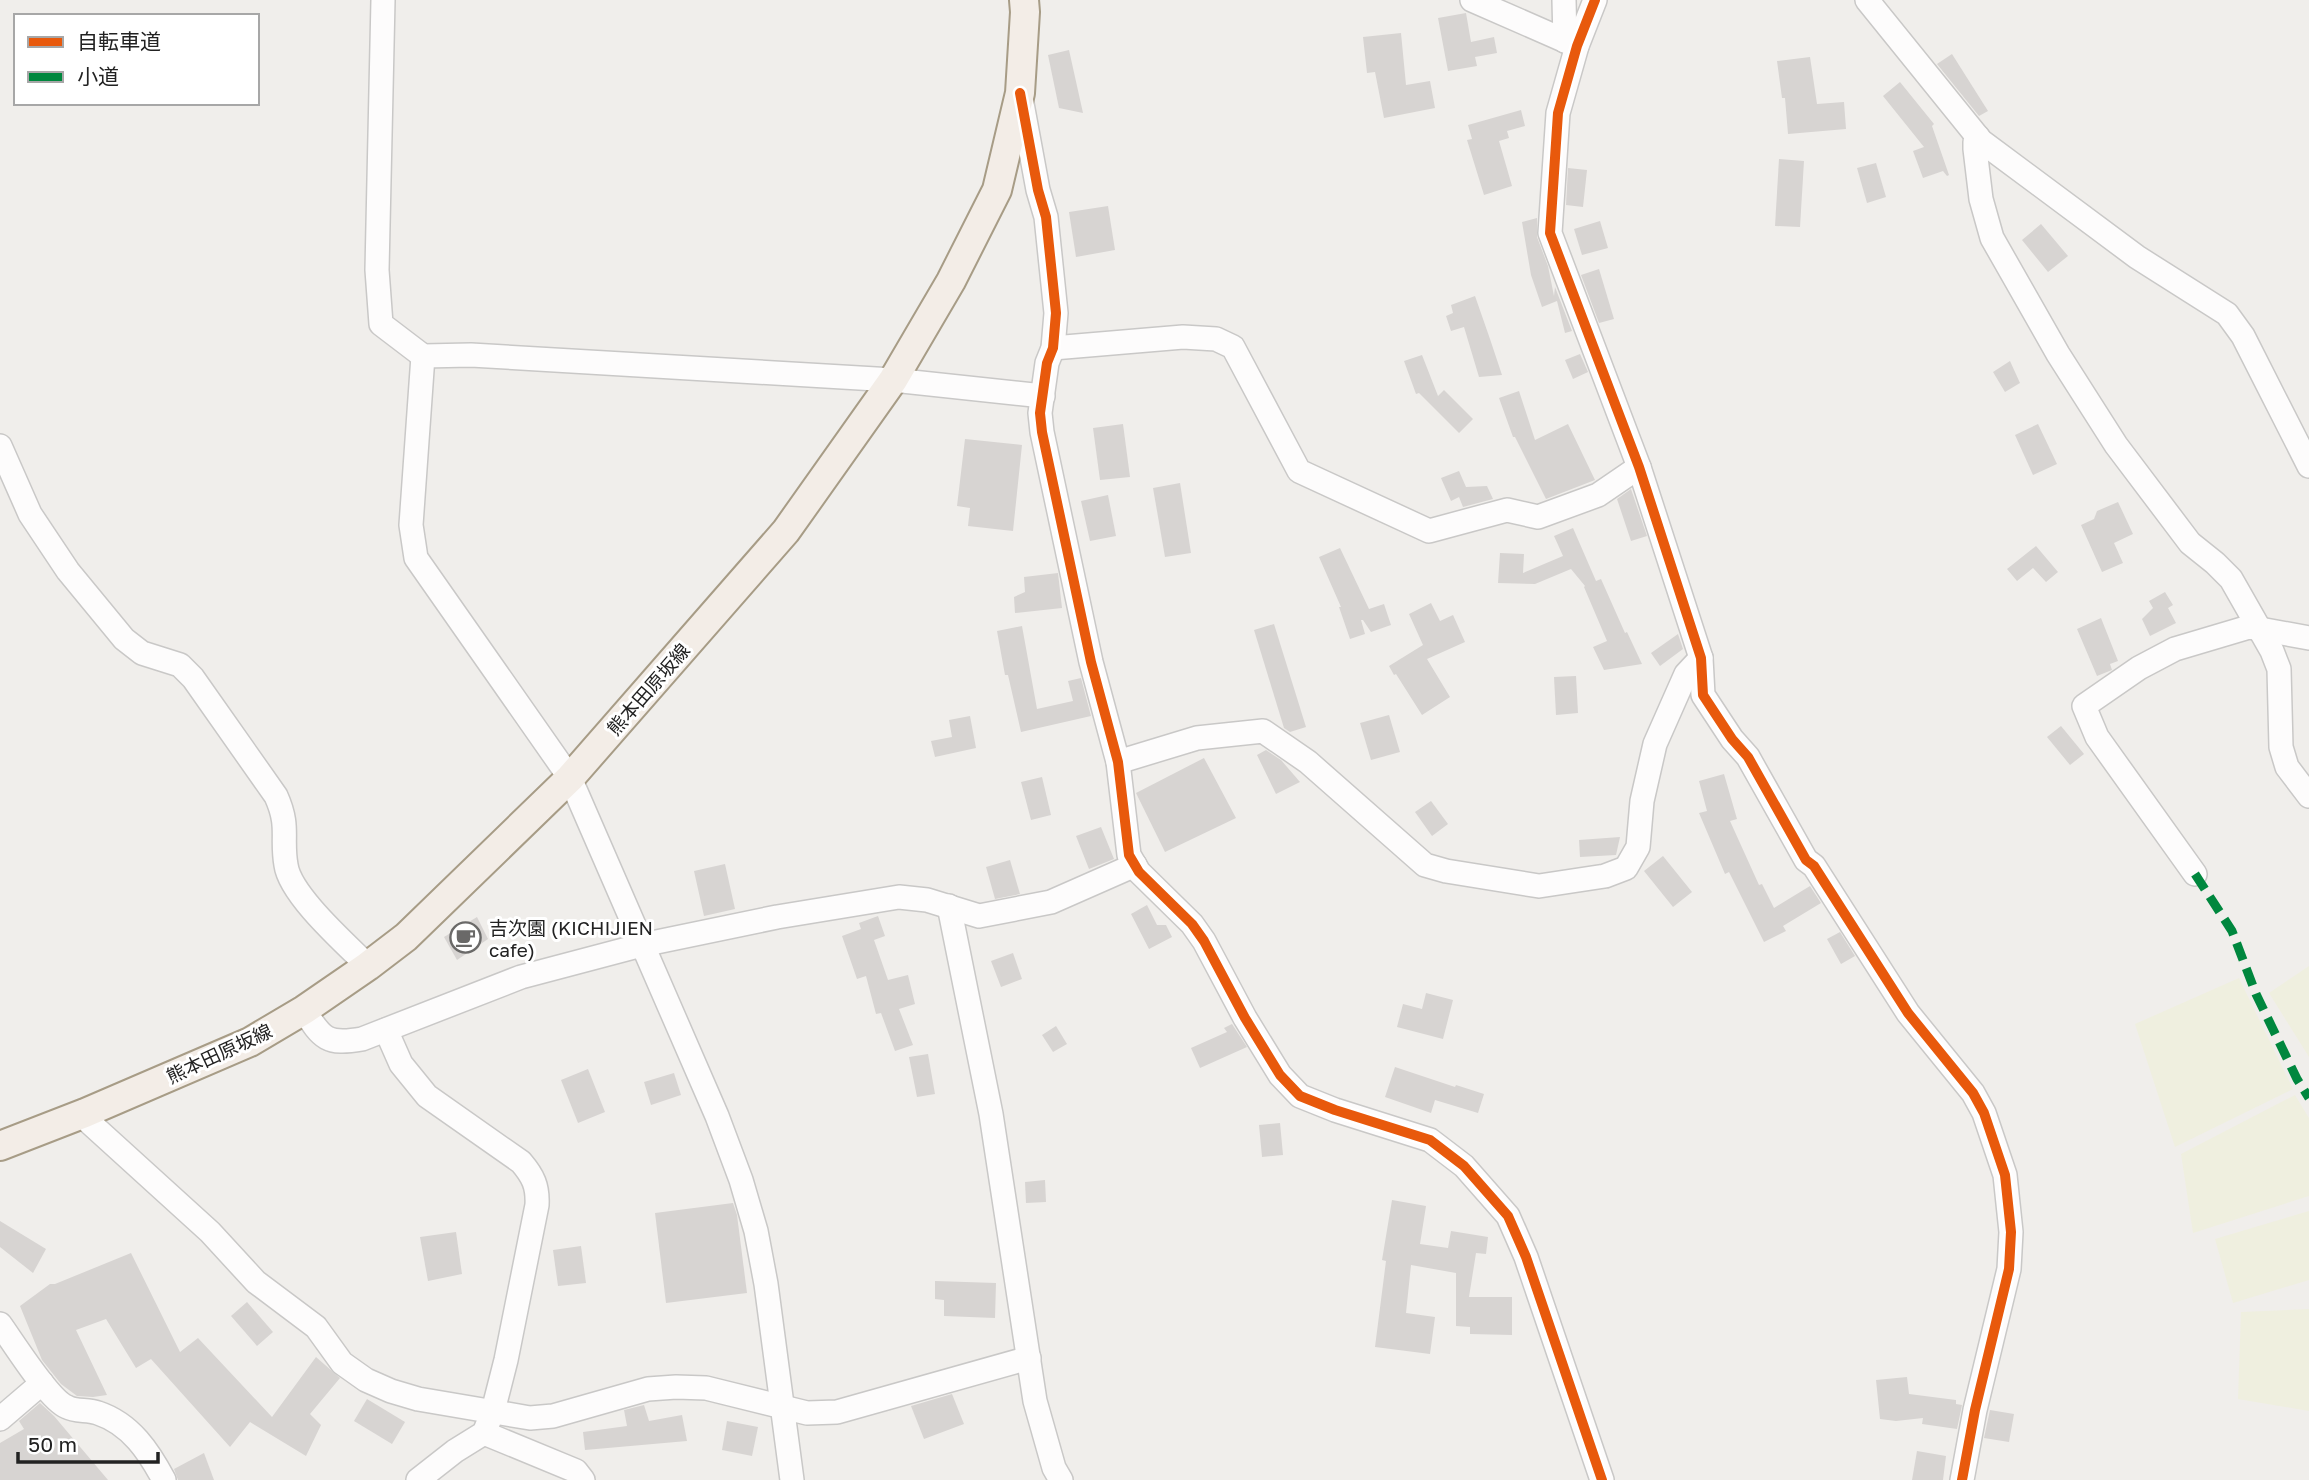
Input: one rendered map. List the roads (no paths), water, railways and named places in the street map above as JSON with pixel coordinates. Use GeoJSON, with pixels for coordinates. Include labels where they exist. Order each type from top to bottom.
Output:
{"type":"FeatureCollection","features":[{"type":"Feature","properties":{"kind":"main road","name":"熊本田原坂線"},"geometry":{"type":"LineString","coordinates":[[0,1146],[85,1113],[250,1042],[304,1010],[406,937],[570,778],[786,531],[893,380],[951,282],[997,190],[1020,93],[1026,12],[1024,0]]}},
{"type":"Feature","properties":{"kind":"street"},"geometry":{"type":"LineString","coordinates":[[383,0],[377,270],[381,324],[423,356],[471,355],[893,380],[1043,396]]}},
{"type":"Feature","properties":{"kind":"street"},"geometry":{"type":"LineString","coordinates":[[1472,0],[1571,43]]}},
{"type":"Feature","properties":{"kind":"street"},"geometry":{"type":"LineString","coordinates":[[1563,0],[1571,43]]}},
{"type":"Feature","properties":{"kind":"street"},"geometry":{"type":"LineString","coordinates":[[1595,0],[1571,43],[1558,113],[1550,233],[1639,467],[1701,658],[1703,695],[1732,739],[1748,757],[1806,860],[1814,866],[1908,1013],[1973,1093],[1984,1113],[2005,1175],[2011,1232],[2009,1269],[1975,1410],[1962,1480]]}},
{"type":"Feature","properties":{"kind":"street"},"geometry":{"type":"LineString","coordinates":[[1867,0],[1978,137],[2127,250],[2227,314],[2244,335],[2309,466]]}},
{"type":"Feature","properties":{"kind":"street"},"geometry":{"type":"LineString","coordinates":[[1020,93],[1038,190],[1046,217],[1056,313],[1053,348],[1047,363],[1040,413],[1042,432],[1091,662],[1118,762],[1129,855],[1135,865],[1192,924],[1280,1075],[1300,1096],[1430,1140],[1464,1166],[1508,1216],[1526,1256],[1602,1480]]}},
{"type":"Feature","properties":{"kind":"street"},"geometry":{"type":"LineString","coordinates":[[1978,137],[1975,149],[1986,221],[1992,238],[2045,331],[2116,445],[2190,543],[2231,579],[2259,628],[2272,651],[2278,670],[2281,747],[2287,767],[2309,796]]}},
{"type":"Feature","properties":{"kind":"street"},"geometry":{"type":"LineString","coordinates":[[1053,348],[1183,337],[1216,339],[1233,347],[1299,471],[1429,531],[1507,510],[1538,517],[1598,495],[1639,467]]}},
{"type":"Feature","properties":{"kind":"street"},"geometry":{"type":"LineString","coordinates":[[423,356],[411,525],[416,558],[570,778],[717,1116],[741,1180],[756,1231],[766,1284],[792,1480]]}},
{"type":"Feature","properties":{"kind":"street"},"geometry":{"type":"LineString","coordinates":[[0,446],[30,514],[68,571],[124,639],[142,653],[180,665],[193,678],[266,781],[284,813],[286,867],[292,881],[317,914],[368,966]]}},
{"type":"Feature","properties":{"kind":"street"},"geometry":{"type":"LineString","coordinates":[[2195,874],[2098,737],[2084,706],[2139,668],[2175,649],[2249,627],[2309,638]]}},
{"type":"Feature","properties":{"kind":"street"},"geometry":{"type":"LineString","coordinates":[[1118,762],[1197,738],[1263,731],[1308,762],[1425,865],[1539,886],[1605,876],[1626,868],[1638,848],[1642,802],[1655,744],[1686,674],[1701,658]]}},
{"type":"Feature","properties":{"kind":"street"},"geometry":{"type":"LineString","coordinates":[[304,1010],[314,1026],[330,1041],[362,1039],[521,977],[642,945],[777,917],[899,897],[949,906],[979,916],[1051,902],[1135,865]]}},
{"type":"Feature","properties":{"kind":"street"},"geometry":{"type":"LineString","coordinates":[[949,906],[991,1114],[1035,1401],[1054,1468],[1061,1480]]}},
{"type":"Feature","properties":{"kind":"street"},"geometry":{"type":"LineString","coordinates":[[386,1030],[401,1063],[427,1096],[522,1162],[532,1175],[538,1190],[521,1293],[493,1411],[484,1433],[455,1451],[418,1480]]}},
{"type":"Feature","properties":{"kind":"street"},"geometry":{"type":"LineString","coordinates":[[85,1113],[90,1123],[210,1232],[256,1282],[316,1327],[342,1363],[366,1380],[418,1399],[530,1418],[553,1416],[648,1389],[676,1387],[706,1388],[807,1413],[837,1412],[1029,1358]]}},
{"type":"Feature","properties":{"kind":"street"},"geometry":{"type":"LineString","coordinates":[[0,1324],[42,1383],[65,1407],[99,1413],[125,1428],[147,1449],[164,1480]]}},
{"type":"Feature","properties":{"kind":"street"},"geometry":{"type":"LineString","coordinates":[[0,1419],[42,1383]]}},
{"type":"Feature","properties":{"kind":"street"},"geometry":{"type":"LineString","coordinates":[[484,1433],[576,1471],[583,1480]]}},
{"type":"Feature","properties":{"kind":"place","name":"吉次園 (KICHIJIEN cafe)"},"geometry":{"type":"Point","coordinates":[466,938]}}]}
